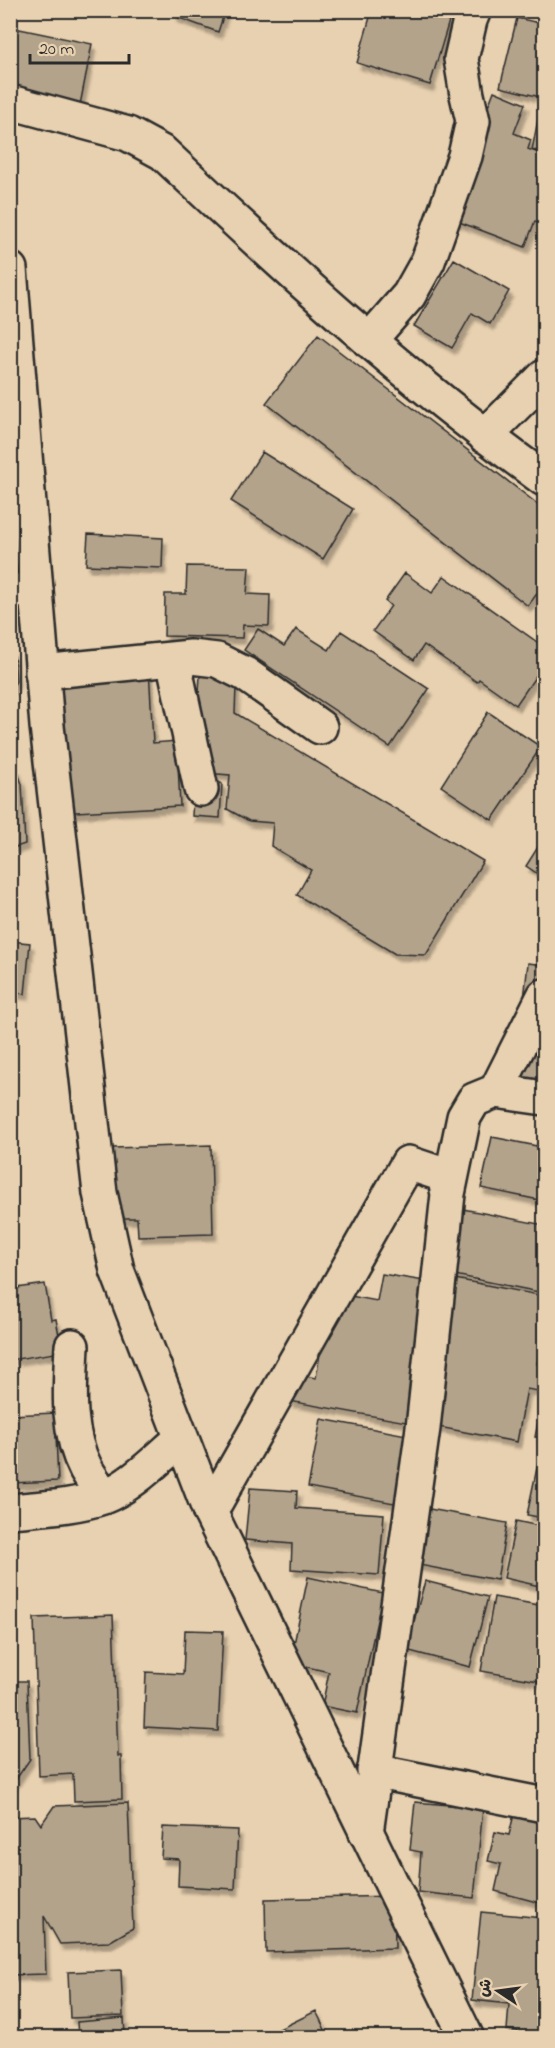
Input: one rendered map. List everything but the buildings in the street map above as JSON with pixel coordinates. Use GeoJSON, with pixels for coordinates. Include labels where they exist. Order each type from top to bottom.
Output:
{"type":"FeatureCollection","features":[{"type":"Feature","properties":{"kind":"street"},"geometry":{"type":"LineString","coordinates":[[369,341],[409,295],[428,261],[465,156],[473,121],[466,96],[461,59],[474,10]]}},
{"type":"Feature","properties":{"kind":"street"},"geometry":{"type":"LineString","coordinates":[[10,102],[128,135],[163,153],[335,312],[485,436],[544,479]]}},
{"type":"Feature","properties":{"kind":"street"},"geometry":{"type":"LineString","coordinates":[[10,269],[23,591],[42,672],[100,1193],[117,1270],[210,1512],[467,2037]]}},
{"type":"Feature","properties":{"kind":"street"},"geometry":{"type":"LineString","coordinates":[[485,436],[544,377]]}},
{"type":"Feature","properties":{"kind":"street"},"geometry":{"type":"LineString","coordinates":[[42,672],[190,657],[217,660],[245,674],[320,726]]}},
{"type":"Feature","properties":{"kind":"street"},"geometry":{"type":"LineString","coordinates":[[173,659],[201,789]]}},
{"type":"Feature","properties":{"kind":"street"},"geometry":{"type":"LineString","coordinates":[[496,1091],[544,996]]}},
{"type":"Feature","properties":{"kind":"street"},"geometry":{"type":"LineString","coordinates":[[366,1833],[423,1428],[448,1194],[464,1117],[474,1100],[496,1091],[544,1098]]}},
{"type":"Feature","properties":{"kind":"street"},"geometry":{"type":"LineString","coordinates":[[210,1512],[408,1164],[444,1175],[448,1194]]}},
{"type":"Feature","properties":{"kind":"street"},"geometry":{"type":"LineString","coordinates":[[72,1347],[69,1405],[75,1440],[86,1469],[104,1496]]}},
{"type":"Feature","properties":{"kind":"street"},"geometry":{"type":"LineString","coordinates":[[10,1510],[63,1506],[104,1496],[131,1480],[181,1439]]}},
{"type":"Feature","properties":{"kind":"street"},"geometry":{"type":"LineString","coordinates":[[374,1771],[544,1805]]}}]}
